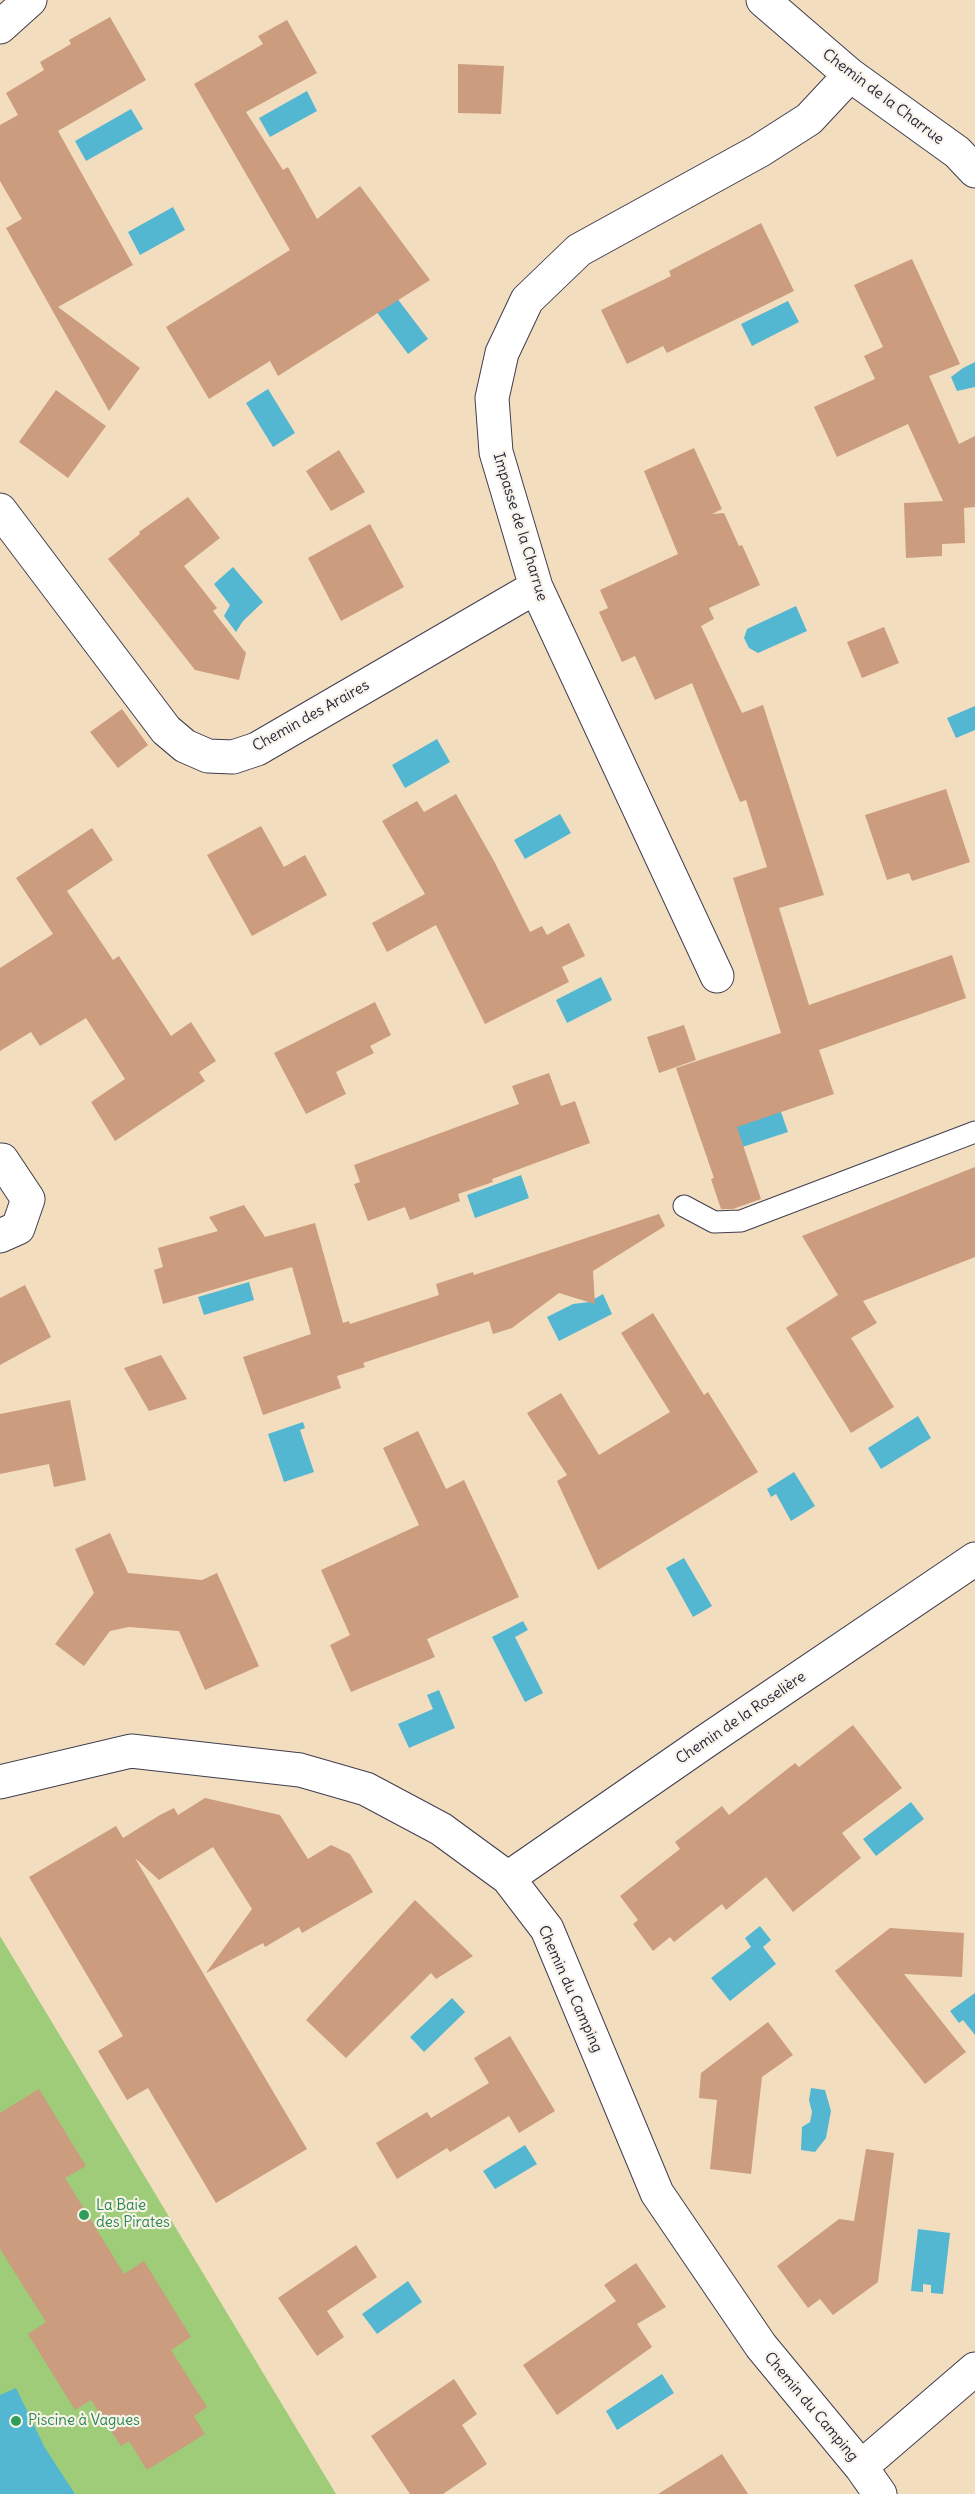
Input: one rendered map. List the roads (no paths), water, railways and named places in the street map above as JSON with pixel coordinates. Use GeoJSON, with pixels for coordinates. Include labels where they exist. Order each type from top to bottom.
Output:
{"type":"FeatureCollection","features":[{"type":"Feature","properties":{"kind":"street"},"geometry":{"type":"LineString","coordinates":[[0,27],[30,0]]}},
{"type":"Feature","properties":{"kind":"street","name":"Chemin de la Charrue"},"geometry":{"type":"LineString","coordinates":[[763,0],[850,75],[957,152],[975,171]]}},
{"type":"Feature","properties":{"kind":"street","name":"Impasse de la Charrue"},"geometry":{"type":"LineString","coordinates":[[717,976],[536,587],[496,452],[492,398],[502,353],[527,300],[579,250],[759,151],[809,118],[850,75]]}},
{"type":"Feature","properties":{"kind":"street","name":"Chemin des Araires"},"geometry":{"type":"LineString","coordinates":[[0,510],[166,730],[185,746],[208,756],[233,757],[257,748],[536,587]]}},
{"type":"Feature","properties":{"kind":"street"},"geometry":{"type":"LineString","coordinates":[[0,1160],[3,1160],[28,1199],[18,1228],[0,1236]]}},
{"type":"Feature","properties":{"kind":"street","name":"Chemin de la Roselière"},"geometry":{"type":"LineString","coordinates":[[508,1878],[975,1559]]}},
{"type":"Feature","properties":{"kind":"street","name":"Chemin du Camping"},"geometry":{"type":"LineString","coordinates":[[0,1782],[131,1751],[300,1770],[366,1789],[441,1828],[508,1878],[547,1929],[657,2193],[761,2346],[861,2467],[880,2494]]}},
{"type":"Feature","properties":{"kind":"street"},"geometry":{"type":"LineString","coordinates":[[861,2467],[975,2369]]}},
{"type":"Feature","properties":{"kind":"lane"},"geometry":{"type":"LineString","coordinates":[[684,1206],[714,1222],[741,1221],[975,1132]]}},
{"type":"Feature","properties":{"kind":"water"},"geometry":{"type":"Polygon","coordinates":[[[307,91],[317,111],[270,137],[259,118],[307,91]]]}},
{"type":"Feature","properties":{"kind":"water"},"geometry":{"type":"Polygon","coordinates":[[[131,109],[143,129],[86,161],[75,141],[131,109]]]}},
{"type":"Feature","properties":{"kind":"water"},"geometry":{"type":"Polygon","coordinates":[[[173,207],[185,230],[140,255],[128,232],[173,207]]]}},
{"type":"Feature","properties":{"kind":"water"},"geometry":{"type":"Polygon","coordinates":[[[390,289],[428,339],[408,354],[370,303],[390,289]]]}},
{"type":"Feature","properties":{"kind":"water"},"geometry":{"type":"Polygon","coordinates":[[[788,301],[799,322],[752,346],[741,324],[788,301]]]}},
{"type":"Feature","properties":{"kind":"water"},"geometry":{"type":"Polygon","coordinates":[[[975,362],[975,387],[957,391],[951,377],[975,362]]]}},
{"type":"Feature","properties":{"kind":"water"},"geometry":{"type":"Polygon","coordinates":[[[268,389],[295,433],[273,447],[246,403],[268,389]]]}},
{"type":"Feature","properties":{"kind":"water"},"geometry":{"type":"Polygon","coordinates":[[[233,567],[263,602],[243,621],[236,632],[224,616],[230,605],[214,584],[233,567]]]}},
{"type":"Feature","properties":{"kind":"water"},"geometry":{"type":"Polygon","coordinates":[[[796,606],[807,631],[758,653],[749,648],[744,638],[747,629],[796,606]]]}},
{"type":"Feature","properties":{"kind":"water"},"geometry":{"type":"Polygon","coordinates":[[[975,706],[975,730],[956,738],[947,718],[975,706]]]}},
{"type":"Feature","properties":{"kind":"water"},"geometry":{"type":"Polygon","coordinates":[[[437,739],[450,762],[405,788],[392,765],[437,739]]]}},
{"type":"Feature","properties":{"kind":"water"},"geometry":{"type":"Polygon","coordinates":[[[560,814],[571,833],[525,859],[514,840],[560,814]]]}},
{"type":"Feature","properties":{"kind":"water"},"geometry":{"type":"Polygon","coordinates":[[[601,977],[612,1000],[567,1023],[556,1000],[601,977]]]}},
{"type":"Feature","properties":{"kind":"water"},"geometry":{"type":"Polygon","coordinates":[[[780,1109],[788,1132],[730,1151],[723,1129],[780,1109]]]}},
{"type":"Feature","properties":{"kind":"water"},"geometry":{"type":"Polygon","coordinates":[[[521,1175],[529,1198],[475,1218],[467,1195],[521,1175]]]}},
{"type":"Feature","properties":{"kind":"water"},"geometry":{"type":"Polygon","coordinates":[[[249,1282],[254,1300],[204,1315],[198,1297],[249,1282]]]}},
{"type":"Feature","properties":{"kind":"water"},"geometry":{"type":"Polygon","coordinates":[[[603,1294],[612,1314],[559,1341],[547,1317],[573,1304],[589,1302],[603,1294]]]}},
{"type":"Feature","properties":{"kind":"water"},"geometry":{"type":"Polygon","coordinates":[[[918,1416],[931,1438],[881,1469],[868,1448],[918,1416]]]}},
{"type":"Feature","properties":{"kind":"water"},"geometry":{"type":"Polygon","coordinates":[[[303,1422],[305,1428],[300,1430],[314,1472],[284,1482],[268,1434],[303,1422]]]}},
{"type":"Feature","properties":{"kind":"water"},"geometry":{"type":"Polygon","coordinates":[[[794,1472],[815,1506],[791,1521],[776,1494],[771,1497],[767,1489],[794,1472]]]}},
{"type":"Feature","properties":{"kind":"water"},"geometry":{"type":"Polygon","coordinates":[[[684,1558],[712,1606],[693,1617],[666,1568],[684,1558]]]}},
{"type":"Feature","properties":{"kind":"water"},"geometry":{"type":"Polygon","coordinates":[[[523,1621],[528,1630],[515,1637],[543,1693],[525,1702],[492,1637],[523,1621]]]}},
{"type":"Feature","properties":{"kind":"water"},"geometry":{"type":"Polygon","coordinates":[[[439,1690],[455,1728],[409,1748],[398,1724],[433,1709],[427,1695],[439,1690]]]}},
{"type":"Feature","properties":{"kind":"water"},"geometry":{"type":"Polygon","coordinates":[[[911,1802],[924,1819],[876,1856],[863,1839],[911,1802]]]}},
{"type":"Feature","properties":{"kind":"water"},"geometry":{"type":"Polygon","coordinates":[[[760,1926],[771,1940],[763,1947],[776,1964],[730,2001],[711,1978],[751,1947],[745,1938],[760,1926]]]}},
{"type":"Feature","properties":{"kind":"water"},"geometry":{"type":"Polygon","coordinates":[[[975,1993],[975,2035],[963,2020],[959,2023],[950,2011],[975,1993]]]}},
{"type":"Feature","properties":{"kind":"water"},"geometry":{"type":"Polygon","coordinates":[[[452,1998],[465,2012],[424,2052],[410,2037],[452,1998]]]}},
{"type":"Feature","properties":{"kind":"water"},"geometry":{"type":"Polygon","coordinates":[[[811,2088],[825,2090],[831,2111],[826,2138],[815,2152],[801,2150],[802,2127],[810,2122],[812,2112],[809,2100],[811,2088]]]}},
{"type":"Feature","properties":{"kind":"water"},"geometry":{"type":"Polygon","coordinates":[[[525,2145],[537,2164],[495,2189],[483,2171],[525,2145]]]}},
{"type":"Feature","properties":{"kind":"water"},"geometry":{"type":"Polygon","coordinates":[[[918,2229],[950,2233],[943,2294],[931,2293],[931,2285],[923,2284],[923,2292],[911,2291],[918,2229]]]}},
{"type":"Feature","properties":{"kind":"water"},"geometry":{"type":"Polygon","coordinates":[[[408,2281],[422,2302],[377,2334],[362,2314],[408,2281]]]}},
{"type":"Feature","properties":{"kind":"water"},"geometry":{"type":"Polygon","coordinates":[[[662,2374],[674,2393],[617,2430],[606,2411],[662,2374]]]}},
{"type":"Feature","properties":{"kind":"water","name":"Piscine à Vagues"},"geometry":{"type":"Polygon","coordinates":[[[16,2388],[45,2448],[75,2494],[0,2494],[0,2395],[16,2388]]]}},
{"type":"Feature","properties":{"kind":"place","name":"La Baie des Pirates"},"geometry":{"type":"Point","coordinates":[84,2215]}},
{"type":"Feature","properties":{"kind":"place","name":"Piscine à Vagues"},"geometry":{"type":"Point","coordinates":[16,2421]}}]}
